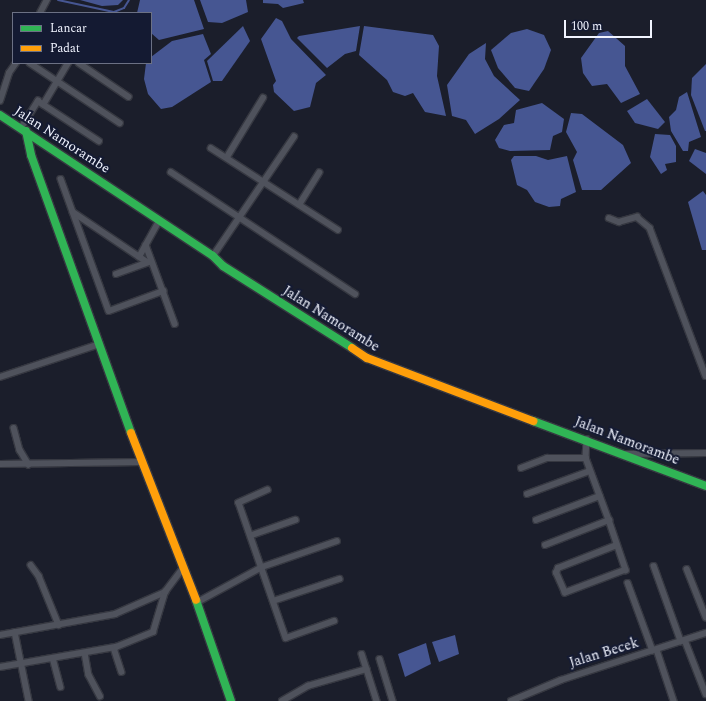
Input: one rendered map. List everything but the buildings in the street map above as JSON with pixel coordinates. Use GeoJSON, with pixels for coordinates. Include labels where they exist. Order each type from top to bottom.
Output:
{"type":"FeatureCollection","features":[{"type":"Feature","properties":{"kind":"main road","name":"Jalan Namorambe"},"geometry":{"type":"LineString","coordinates":[[0,115],[213,256],[223,266],[367,358],[587,439],[706,486]]}},
{"type":"Feature","properties":{"kind":"main road"},"geometry":{"type":"LineString","coordinates":[[23,129],[141,462],[183,568],[231,701]]}},
{"type":"Feature","properties":{"kind":"street"},"geometry":{"type":"LineString","coordinates":[[41,12],[47,0]]}},
{"type":"Feature","properties":{"kind":"street"},"geometry":{"type":"LineString","coordinates":[[0,101],[9,72],[15,64]]}},
{"type":"Feature","properties":{"kind":"street"},"geometry":{"type":"LineString","coordinates":[[31,64],[120,123]]}},
{"type":"Feature","properties":{"kind":"street"},"geometry":{"type":"LineString","coordinates":[[43,105],[67,64]]}},
{"type":"Feature","properties":{"kind":"street"},"geometry":{"type":"LineString","coordinates":[[80,64],[129,97]]}},
{"type":"Feature","properties":{"kind":"street"},"geometry":{"type":"LineString","coordinates":[[227,157],[262,98]]}},
{"type":"Feature","properties":{"kind":"street"},"geometry":{"type":"LineString","coordinates":[[23,129],[38,101],[99,141]]}},
{"type":"Feature","properties":{"kind":"street"},"geometry":{"type":"LineString","coordinates":[[213,256],[294,137]]}},
{"type":"Feature","properties":{"kind":"street"},"geometry":{"type":"LineString","coordinates":[[211,148],[338,230]]}},
{"type":"Feature","properties":{"kind":"street"},"geometry":{"type":"LineString","coordinates":[[171,172],[355,294]]}},
{"type":"Feature","properties":{"kind":"street"},"geometry":{"type":"LineString","coordinates":[[299,205],[319,173]]}},
{"type":"Feature","properties":{"kind":"street"},"geometry":{"type":"LineString","coordinates":[[61,179],[109,311],[163,291]]}},
{"type":"Feature","properties":{"kind":"street"},"geometry":{"type":"LineString","coordinates":[[73,212],[139,257],[150,261]]}},
{"type":"Feature","properties":{"kind":"street"},"geometry":{"type":"LineString","coordinates":[[609,218],[619,222],[637,217],[650,228],[706,376]]}},
{"type":"Feature","properties":{"kind":"street"},"geometry":{"type":"LineString","coordinates":[[139,257],[159,221]]}},
{"type":"Feature","properties":{"kind":"street"},"geometry":{"type":"LineString","coordinates":[[146,245],[150,261],[175,324]]}},
{"type":"Feature","properties":{"kind":"street"},"geometry":{"type":"LineString","coordinates":[[116,274],[150,261]]}},
{"type":"Feature","properties":{"kind":"street"},"geometry":{"type":"LineString","coordinates":[[0,377],[100,344]]}},
{"type":"Feature","properties":{"kind":"street"},"geometry":{"type":"LineString","coordinates":[[14,428],[20,450],[29,465]]}},
{"type":"Feature","properties":{"kind":"street"},"geometry":{"type":"LineString","coordinates":[[587,439],[586,458],[626,570],[565,593],[556,574],[558,568],[617,545]]}},
{"type":"Feature","properties":{"kind":"street"},"geometry":{"type":"LineString","coordinates":[[624,454],[706,453]]}},
{"type":"Feature","properties":{"kind":"street"},"geometry":{"type":"LineString","coordinates":[[521,468],[547,458],[586,458]]}},
{"type":"Feature","properties":{"kind":"street"},"geometry":{"type":"LineString","coordinates":[[0,464],[29,465],[141,462]]}},
{"type":"Feature","properties":{"kind":"street"},"geometry":{"type":"LineString","coordinates":[[527,494],[590,471]]}},
{"type":"Feature","properties":{"kind":"street"},"geometry":{"type":"LineString","coordinates":[[268,490],[239,502],[252,535],[287,639],[334,621]]}},
{"type":"Feature","properties":{"kind":"street"},"geometry":{"type":"LineString","coordinates":[[536,520],[600,496]]}},
{"type":"Feature","properties":{"kind":"street"},"geometry":{"type":"LineString","coordinates":[[252,535],[295,520]]}},
{"type":"Feature","properties":{"kind":"street"},"geometry":{"type":"LineString","coordinates":[[545,545],[608,520]]}},
{"type":"Feature","properties":{"kind":"street"},"geometry":{"type":"LineString","coordinates":[[196,603],[262,567],[337,541]]}},
{"type":"Feature","properties":{"kind":"street"},"geometry":{"type":"LineString","coordinates":[[30,565],[38,576],[58,625]]}},
{"type":"Feature","properties":{"kind":"street"},"geometry":{"type":"LineString","coordinates":[[654,566],[683,641],[706,694]]}},
{"type":"Feature","properties":{"kind":"street"},"geometry":{"type":"LineString","coordinates":[[0,667],[114,648],[154,631],[165,592],[183,568]]}},
{"type":"Feature","properties":{"kind":"street"},"geometry":{"type":"LineString","coordinates":[[687,569],[706,617]]}},
{"type":"Feature","properties":{"kind":"street"},"geometry":{"type":"LineString","coordinates":[[273,601],[340,579]]}},
{"type":"Feature","properties":{"kind":"street"},"geometry":{"type":"LineString","coordinates":[[628,583],[674,701]]}},
{"type":"Feature","properties":{"kind":"street"},"geometry":{"type":"LineString","coordinates":[[0,636],[114,614],[165,592]]}},
{"type":"Feature","properties":{"kind":"street"},"geometry":{"type":"LineString","coordinates":[[15,632],[29,701]]}},
{"type":"Feature","properties":{"kind":"street","name":"Jalan Becek"},"geometry":{"type":"LineString","coordinates":[[511,701],[561,680],[706,633]]}},
{"type":"Feature","properties":{"kind":"street"},"geometry":{"type":"LineString","coordinates":[[114,648],[122,672]]}},
{"type":"Feature","properties":{"kind":"street"},"geometry":{"type":"LineString","coordinates":[[85,653],[89,675],[100,696]]}},
{"type":"Feature","properties":{"kind":"street"},"geometry":{"type":"LineString","coordinates":[[362,654],[377,701]]}},
{"type":"Feature","properties":{"kind":"street"},"geometry":{"type":"LineString","coordinates":[[53,658],[61,687]]}},
{"type":"Feature","properties":{"kind":"street"},"geometry":{"type":"LineString","coordinates":[[380,659],[393,701]]}},
{"type":"Feature","properties":{"kind":"street"},"geometry":{"type":"LineString","coordinates":[[282,701],[308,686],[367,669]]}},
{"type":"Feature","properties":{"kind":"water"},"geometry":{"type":"Polygon","coordinates":[[[80,0],[123,0],[118,5],[102,6],[80,0]]]}},
{"type":"Feature","properties":{"kind":"water"},"geometry":{"type":"Polygon","coordinates":[[[140,0],[194,0],[204,29],[159,40],[152,34],[152,12],[137,12],[140,0]]]}},
{"type":"Feature","properties":{"kind":"water"},"geometry":{"type":"Polygon","coordinates":[[[200,0],[246,0],[248,12],[222,23],[208,22],[200,0]]]}},
{"type":"Feature","properties":{"kind":"water"},"geometry":{"type":"Polygon","coordinates":[[[263,0],[303,0],[304,3],[283,8],[278,4],[263,3],[263,0]]]}},
{"type":"Feature","properties":{"kind":"water"},"geometry":{"type":"Polygon","coordinates":[[[276,18],[282,21],[291,39],[326,75],[316,83],[310,107],[294,111],[274,92],[273,85],[276,81],[261,39],[276,18]]]}},
{"type":"Feature","properties":{"kind":"water"},"geometry":{"type":"Polygon","coordinates":[[[243,26],[250,41],[222,81],[213,81],[207,61],[243,26]]]}},
{"type":"Feature","properties":{"kind":"water"},"geometry":{"type":"Polygon","coordinates":[[[360,26],[356,51],[345,54],[327,68],[297,38],[299,36],[360,26]]]}},
{"type":"Feature","properties":{"kind":"water"},"geometry":{"type":"Polygon","coordinates":[[[364,26],[433,35],[439,46],[437,76],[446,116],[425,112],[413,93],[405,96],[393,92],[387,80],[359,55],[364,26]]]}},
{"type":"Feature","properties":{"kind":"water"},"geometry":{"type":"Polygon","coordinates":[[[527,29],[544,35],[551,50],[544,69],[529,91],[515,88],[498,68],[491,50],[511,33],[527,29]]]}},
{"type":"Feature","properties":{"kind":"water"},"geometry":{"type":"Polygon","coordinates":[[[608,31],[625,46],[625,66],[640,94],[621,103],[607,84],[592,86],[583,73],[581,58],[599,33],[608,31]]]}},
{"type":"Feature","properties":{"kind":"water"},"geometry":{"type":"Polygon","coordinates":[[[203,34],[211,54],[204,60],[211,82],[172,107],[161,109],[148,94],[144,79],[146,64],[152,64],[152,56],[172,41],[203,34]]]}},
{"type":"Feature","properties":{"kind":"water"},"geometry":{"type":"Polygon","coordinates":[[[486,43],[485,59],[494,76],[520,100],[499,119],[475,134],[466,120],[452,116],[447,85],[469,54],[486,43]]]}},
{"type":"Feature","properties":{"kind":"water"},"geometry":{"type":"Polygon","coordinates":[[[706,64],[705,131],[691,95],[692,78],[706,64]]]}},
{"type":"Feature","properties":{"kind":"water"},"geometry":{"type":"Polygon","coordinates":[[[687,92],[701,137],[689,142],[688,151],[683,151],[671,131],[669,117],[676,110],[679,97],[687,92]]]}},
{"type":"Feature","properties":{"kind":"water"},"geometry":{"type":"Polygon","coordinates":[[[647,99],[665,122],[658,129],[635,123],[627,111],[647,99]]]}},
{"type":"Feature","properties":{"kind":"water"},"geometry":{"type":"Polygon","coordinates":[[[542,103],[564,119],[562,132],[553,136],[550,150],[510,151],[499,148],[495,140],[504,125],[514,123],[516,110],[542,103]]]}},
{"type":"Feature","properties":{"kind":"water"},"geometry":{"type":"Polygon","coordinates":[[[571,113],[582,114],[623,145],[631,163],[601,190],[582,190],[573,160],[577,152],[566,132],[571,113]]]}},
{"type":"Feature","properties":{"kind":"water"},"geometry":{"type":"Polygon","coordinates":[[[655,134],[670,135],[676,146],[676,162],[665,164],[667,170],[661,174],[650,157],[655,134]]]}},
{"type":"Feature","properties":{"kind":"water"},"geometry":{"type":"Polygon","coordinates":[[[695,149],[706,153],[706,174],[689,161],[695,149]]]}},
{"type":"Feature","properties":{"kind":"water"},"geometry":{"type":"Polygon","coordinates":[[[514,156],[536,156],[548,160],[567,156],[576,192],[561,199],[560,206],[549,207],[535,202],[527,190],[517,185],[511,160],[514,156]]]}},
{"type":"Feature","properties":{"kind":"water"},"geometry":{"type":"Polygon","coordinates":[[[703,191],[706,195],[706,250],[702,250],[688,202],[703,191]]]}},
{"type":"Feature","properties":{"kind":"water"},"geometry":{"type":"Polygon","coordinates":[[[455,635],[459,654],[439,662],[432,642],[455,635]]]}},
{"type":"Feature","properties":{"kind":"water"},"geometry":{"type":"Polygon","coordinates":[[[426,643],[431,664],[405,677],[398,654],[426,643]]]}},
{"type":"Feature","properties":{"kind":"waterway"},"geometry":{"type":"LineString","coordinates":[[58,0],[114,12],[124,8],[129,0]]}},
{"type":"Feature","properties":{"kind":"traffic: fast"},"geometry":{"type":"LineString","coordinates":[[0,115],[213,256],[223,266],[352,348]]}},
{"type":"Feature","properties":{"kind":"traffic: fast"},"geometry":{"type":"LineString","coordinates":[[26,131],[31,155],[131,433]]}},
{"type":"Feature","properties":{"kind":"traffic: fast"},"geometry":{"type":"LineString","coordinates":[[533,421],[706,486]]}},
{"type":"Feature","properties":{"kind":"traffic: fast"},"geometry":{"type":"LineString","coordinates":[[196,600],[231,701]]}},
{"type":"Feature","properties":{"kind":"traffic: slow"},"geometry":{"type":"LineString","coordinates":[[352,348],[367,358],[533,421]]}},
{"type":"Feature","properties":{"kind":"traffic: slow"},"geometry":{"type":"LineString","coordinates":[[131,433],[196,600]]}}]}
